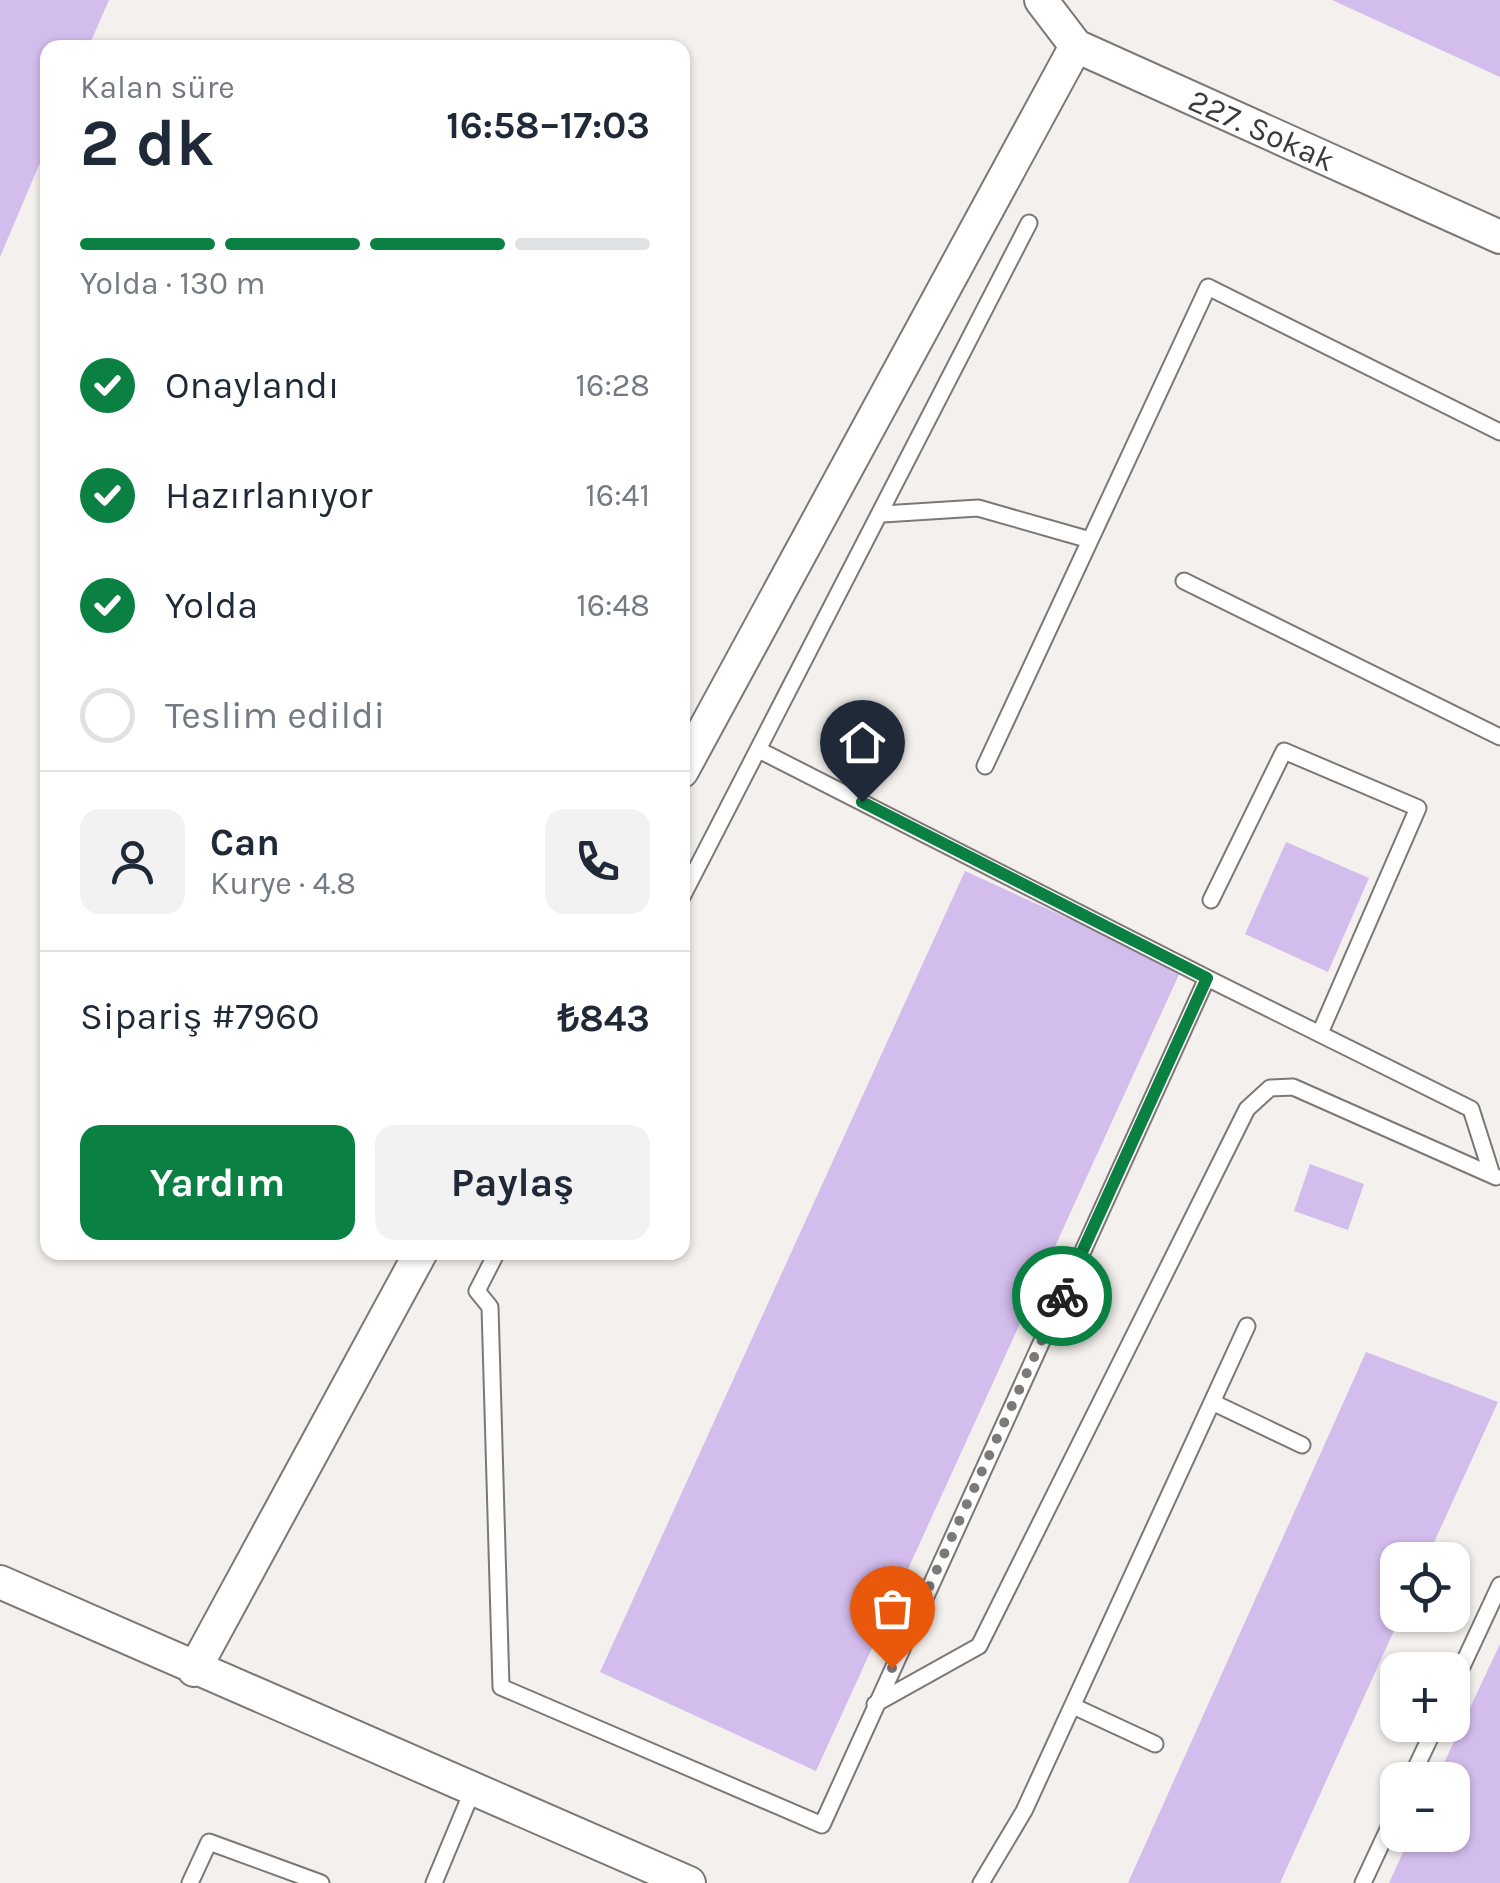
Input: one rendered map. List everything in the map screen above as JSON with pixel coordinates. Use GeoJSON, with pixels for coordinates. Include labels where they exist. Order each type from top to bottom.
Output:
{"type":"FeatureCollection","features":[{"type":"Feature","properties":{"kind":"street","name":"227. Sokak"},"geometry":{"type":"LineString","coordinates":[[1041,0],[1076,46],[1500,237]]}},
{"type":"Feature","properties":{"kind":"street"},"geometry":{"type":"LineString","coordinates":[[690,756],[1076,46]]}},
{"type":"Feature","properties":{"kind":"street"},"geometry":{"type":"LineString","coordinates":[[194,1670],[417,1260]]}},
{"type":"Feature","properties":{"kind":"street"},"geometry":{"type":"LineString","coordinates":[[0,1582],[689,1883]]}},
{"type":"Feature","properties":{"kind":"lane"},"geometry":{"type":"LineString","coordinates":[[690,882],[1029,223]]}},
{"type":"Feature","properties":{"kind":"lane"},"geometry":{"type":"LineString","coordinates":[[984,766],[1208,288],[1500,432]]}},
{"type":"Feature","properties":{"kind":"lane"},"geometry":{"type":"LineString","coordinates":[[882,514],[978,508],[1090,540]]}},
{"type":"Feature","properties":{"kind":"lane"},"geometry":{"type":"LineString","coordinates":[[1184,581],[1500,737]]}},
{"type":"Feature","properties":{"kind":"lane"},"geometry":{"type":"LineString","coordinates":[[759,750],[1471,1109],[1496,1177]]}},
{"type":"Feature","properties":{"kind":"lane"},"geometry":{"type":"LineString","coordinates":[[1212,900],[1284,751],[1418,808],[1320,1033]]}},
{"type":"Feature","properties":{"kind":"lane"},"geometry":{"type":"LineString","coordinates":[[493,1260],[477,1291],[490,1307],[500,1687],[822,1824],[1207,978]]}},
{"type":"Feature","properties":{"kind":"lane"},"geometry":{"type":"LineString","coordinates":[[875,1704],[979,1646],[1246,1109],[1270,1088],[1293,1086],[1496,1177]]}},
{"type":"Feature","properties":{"kind":"lane"},"geometry":{"type":"LineString","coordinates":[[981,1883],[1024,1810],[1247,1326]]}},
{"type":"Feature","properties":{"kind":"lane"},"geometry":{"type":"LineString","coordinates":[[1212,1402],[1302,1445]]}},
{"type":"Feature","properties":{"kind":"lane"},"geometry":{"type":"LineString","coordinates":[[1469,1652],[1500,1584]]}},
{"type":"Feature","properties":{"kind":"lane"},"geometry":{"type":"LineString","coordinates":[[1073,1706],[1156,1744]]}},
{"type":"Feature","properties":{"kind":"lane"},"geometry":{"type":"LineString","coordinates":[[434,1883],[474,1786]]}},
{"type":"Feature","properties":{"kind":"lane"},"geometry":{"type":"LineString","coordinates":[[190,1883],[208,1842],[321,1883]]}},
{"type":"Feature","properties":{"kind":"lane"},"geometry":{"type":"LineString","coordinates":[[1363,1883],[1380,1847]]}},
{"type":"Feature","properties":{"kind":"building"},"geometry":{"type":"Polygon","coordinates":[[[0,0],[109,0],[92,40],[40,40],[40,163],[0,257],[0,0]]]}},
{"type":"Feature","properties":{"kind":"building"},"geometry":{"type":"Polygon","coordinates":[[[1332,0],[1500,0],[1500,77],[1332,0]]]}},
{"type":"Feature","properties":{"kind":"building"},"geometry":{"type":"Polygon","coordinates":[[[1286,842],[1369,878],[1328,972],[1245,934],[1286,842]]]}},
{"type":"Feature","properties":{"kind":"building"},"geometry":{"type":"Polygon","coordinates":[[[965,871],[1181,970],[816,1771],[600,1672],[965,871]]]}},
{"type":"Feature","properties":{"kind":"building"},"geometry":{"type":"Polygon","coordinates":[[[1310,1164],[1364,1184],[1348,1230],[1294,1211],[1310,1164]]]}},
{"type":"Feature","properties":{"kind":"building"},"geometry":{"type":"Polygon","coordinates":[[[1366,1352],[1498,1402],[1434,1542],[1380,1542],[1380,1632],[1393,1632],[1384,1652],[1380,1652],[1380,1662],[1280,1883],[1128,1883],[1366,1352]]]}},
{"type":"Feature","properties":{"kind":"building"},"geometry":{"type":"Polygon","coordinates":[[[1500,1644],[1500,1883],[1389,1883],[1403,1852],[1470,1852],[1470,1762],[1444,1762],[1454,1742],[1470,1742],[1470,1708],[1500,1644]]]}},
{"type":"Feature","properties":{"kind":"way so far"},"geometry":{"type":"LineString","coordinates":[[892,1668],[1062,1296]]}},
{"type":"Feature","properties":{"kind":"route"},"geometry":{"type":"LineString","coordinates":[[862,802],[1207,978],[1062,1296]]}}]}
